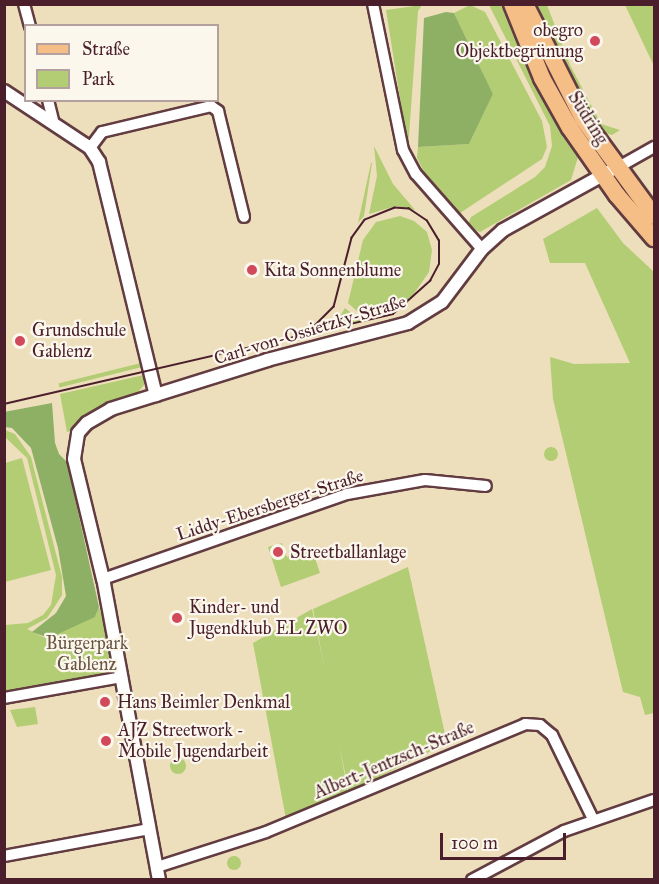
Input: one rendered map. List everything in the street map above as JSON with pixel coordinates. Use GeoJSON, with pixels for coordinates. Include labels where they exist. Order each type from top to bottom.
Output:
{"type":"FeatureCollection","features":[{"type":"Feature","properties":{"kind":"main road","name":"Südring"},"geometry":{"type":"LineString","coordinates":[[512,4],[542,78],[610,172],[654,238]]}},
{"type":"Feature","properties":{"kind":"main road","name":"Südring"},"geometry":{"type":"LineString","coordinates":[[525,4],[610,172],[654,216]]}},
{"type":"Feature","properties":{"kind":"street"},"geometry":{"type":"LineString","coordinates":[[24,4],[29,24]]}},
{"type":"Feature","properties":{"kind":"street"},"geometry":{"type":"LineString","coordinates":[[373,4],[403,150],[426,187],[482,249]]}},
{"type":"Feature","properties":{"kind":"street"},"geometry":{"type":"LineString","coordinates":[[4,91],[53,120],[90,148],[99,162],[156,395]]}},
{"type":"Feature","properties":{"kind":"street"},"geometry":{"type":"LineString","coordinates":[[48,102],[53,120]]}},
{"type":"Feature","properties":{"kind":"street"},"geometry":{"type":"LineString","coordinates":[[90,148],[102,132],[211,106],[218,111],[244,217]]}},
{"type":"Feature","properties":{"kind":"street","name":"Carl-von-Ossietzky-Straße"},"geometry":{"type":"LineString","coordinates":[[158,873],[103,579],[74,459],[75,443],[82,428],[99,415],[156,395],[267,360],[408,323],[442,302],[482,249],[502,230],[654,147]]}},
{"type":"Feature","properties":{"kind":"street","name":"Liddy-Ebersberger-Straße"},"geometry":{"type":"LineString","coordinates":[[103,579],[353,492],[425,480],[486,486]]}},
{"type":"Feature","properties":{"kind":"street"},"geometry":{"type":"LineString","coordinates":[[4,698],[122,677]]}},
{"type":"Feature","properties":{"kind":"street","name":"Albert-Jentzsch-Straße"},"geometry":{"type":"LineString","coordinates":[[158,873],[266,832],[525,723],[540,724],[552,735],[593,819]]}},
{"type":"Feature","properties":{"kind":"street"},"geometry":{"type":"LineString","coordinates":[[472,879],[511,855],[593,819],[654,801]]}},
{"type":"Feature","properties":{"kind":"street"},"geometry":{"type":"LineString","coordinates":[[4,856],[150,829]]}},
{"type":"Feature","properties":{"kind":"green space"},"geometry":{"type":"Polygon","coordinates":[[[422,5],[418,11],[408,149],[386,10],[422,5]]]}},
{"type":"Feature","properties":{"kind":"green space"},"geometry":{"type":"Polygon","coordinates":[[[470,5],[485,12],[542,121],[547,147],[542,159],[460,213],[427,178],[417,158],[418,147],[469,144],[493,94],[454,13],[470,5]]]}},
{"type":"Feature","properties":{"kind":"green space"},"geometry":{"type":"Polygon","coordinates":[[[489,5],[507,5],[559,128],[578,157],[571,180],[480,232],[467,226],[471,217],[535,177],[545,167],[552,146],[550,126],[489,5]]]}},
{"type":"Feature","properties":{"kind":"green space"},"geometry":{"type":"Polygon","coordinates":[[[532,5],[547,5],[570,65],[601,124],[620,130],[612,135],[600,132],[583,105],[532,5]]]}},
{"type":"Feature","properties":{"kind":"green space"},"geometry":{"type":"Polygon","coordinates":[[[625,5],[654,5],[654,66],[625,5]]]}},
{"type":"Feature","properties":{"kind":"green space"},"geometry":{"type":"Polygon","coordinates":[[[446,12],[454,13],[493,94],[469,144],[418,147],[424,18],[446,12]]]}},
{"type":"Feature","properties":{"kind":"green space"},"geometry":{"type":"Polygon","coordinates":[[[374,146],[393,184],[415,210],[396,206],[369,214],[377,176],[374,146]]]}},
{"type":"Feature","properties":{"kind":"green space"},"geometry":{"type":"Polygon","coordinates":[[[371,163],[364,216],[358,223],[371,163]]]}},
{"type":"Feature","properties":{"kind":"green space"},"geometry":{"type":"Polygon","coordinates":[[[597,208],[623,243],[654,272],[654,713],[645,715],[640,697],[623,692],[553,399],[550,357],[574,364],[630,363],[585,263],[550,263],[543,239],[597,208]]]}},
{"type":"Feature","properties":{"kind":"green space"},"geometry":{"type":"Polygon","coordinates":[[[400,216],[414,221],[427,232],[432,250],[429,272],[408,302],[367,320],[348,303],[363,240],[376,222],[400,216]]]}},
{"type":"Feature","properties":{"kind":"green space"},"geometry":{"type":"Polygon","coordinates":[[[345,308],[361,321],[328,329],[339,318],[345,308]]]}},
{"type":"Feature","properties":{"kind":"green space"},"geometry":{"type":"Polygon","coordinates":[[[141,363],[142,367],[59,387],[59,384],[141,363]]]}},
{"type":"Feature","properties":{"kind":"green space"},"geometry":{"type":"Polygon","coordinates":[[[144,375],[144,385],[138,392],[101,406],[73,431],[67,432],[60,394],[144,375]]]}},
{"type":"Feature","properties":{"kind":"green space"},"geometry":{"type":"Polygon","coordinates":[[[52,403],[55,443],[59,454],[67,462],[99,607],[95,617],[49,638],[32,632],[56,613],[66,596],[58,548],[31,448],[12,428],[5,427],[4,412],[52,403]]]}},
{"type":"Feature","properties":{"kind":"green space","name":"Bürgerpark Gablenz"},"geometry":{"type":"Polygon","coordinates":[[[5,430],[15,434],[31,457],[62,577],[62,595],[47,618],[27,629],[43,637],[95,617],[99,607],[122,677],[5,698],[5,625],[28,623],[43,615],[51,605],[56,575],[27,458],[5,437],[5,430]]]}},
{"type":"Feature","properties":{"kind":"green space"},"geometry":{"type":"Polygon","coordinates":[[[551,447],[556,449],[558,454],[556,459],[551,461],[546,459],[544,454],[546,449],[551,447]]]}},
{"type":"Feature","properties":{"kind":"green space"},"geometry":{"type":"Polygon","coordinates":[[[22,458],[51,570],[5,582],[5,463],[22,458]]]}},
{"type":"Feature","properties":{"kind":"green space"},"geometry":{"type":"Polygon","coordinates":[[[282,543],[287,557],[312,549],[320,573],[281,587],[268,547],[282,543]]]}},
{"type":"Feature","properties":{"kind":"green space"},"geometry":{"type":"Polygon","coordinates":[[[408,567],[447,743],[349,792],[339,744],[348,793],[286,819],[253,643],[312,609],[325,670],[313,609],[408,567]]]}},
{"type":"Feature","properties":{"kind":"green space"},"geometry":{"type":"Polygon","coordinates":[[[35,707],[38,724],[17,727],[10,710],[35,707]]]}},
{"type":"Feature","properties":{"kind":"green space"},"geometry":{"type":"Polygon","coordinates":[[[178,758],[186,766],[178,774],[170,766],[178,758]]]}},
{"type":"Feature","properties":{"kind":"green space"},"geometry":{"type":"Polygon","coordinates":[[[231,856],[237,856],[241,863],[237,870],[231,870],[227,866],[227,860],[231,856]]]}},
{"type":"Feature","properties":{"kind":"tram line"},"geometry":{"type":"LineString","coordinates":[[4,404],[393,314],[430,281],[439,264],[439,241],[427,221],[409,209],[395,208],[365,220],[352,238],[334,307],[314,327],[295,334]]}},
{"type":"Feature","properties":{"kind":"place","name":"obegro Objektbegrünung"},"geometry":{"type":"Point","coordinates":[595,41]}},
{"type":"Feature","properties":{"kind":"place","name":"Kita Sonnenblume"},"geometry":{"type":"Point","coordinates":[252,270]}},
{"type":"Feature","properties":{"kind":"place","name":"Grundschule Gablenz"},"geometry":{"type":"Point","coordinates":[20,341]}},
{"type":"Feature","properties":{"kind":"place","name":"Streetballanlage"},"geometry":{"type":"Point","coordinates":[278,552]}},
{"type":"Feature","properties":{"kind":"place","name":"Kinder- und Jugendklub EL ZWO"},"geometry":{"type":"Point","coordinates":[177,618]}},
{"type":"Feature","properties":{"kind":"place","name":"Hans Beimler Denkmal"},"geometry":{"type":"Point","coordinates":[105,702]}},
{"type":"Feature","properties":{"kind":"place","name":"AJZ Streetwork - Mobile Jugendarbeit"},"geometry":{"type":"Point","coordinates":[106,741]}}]}
